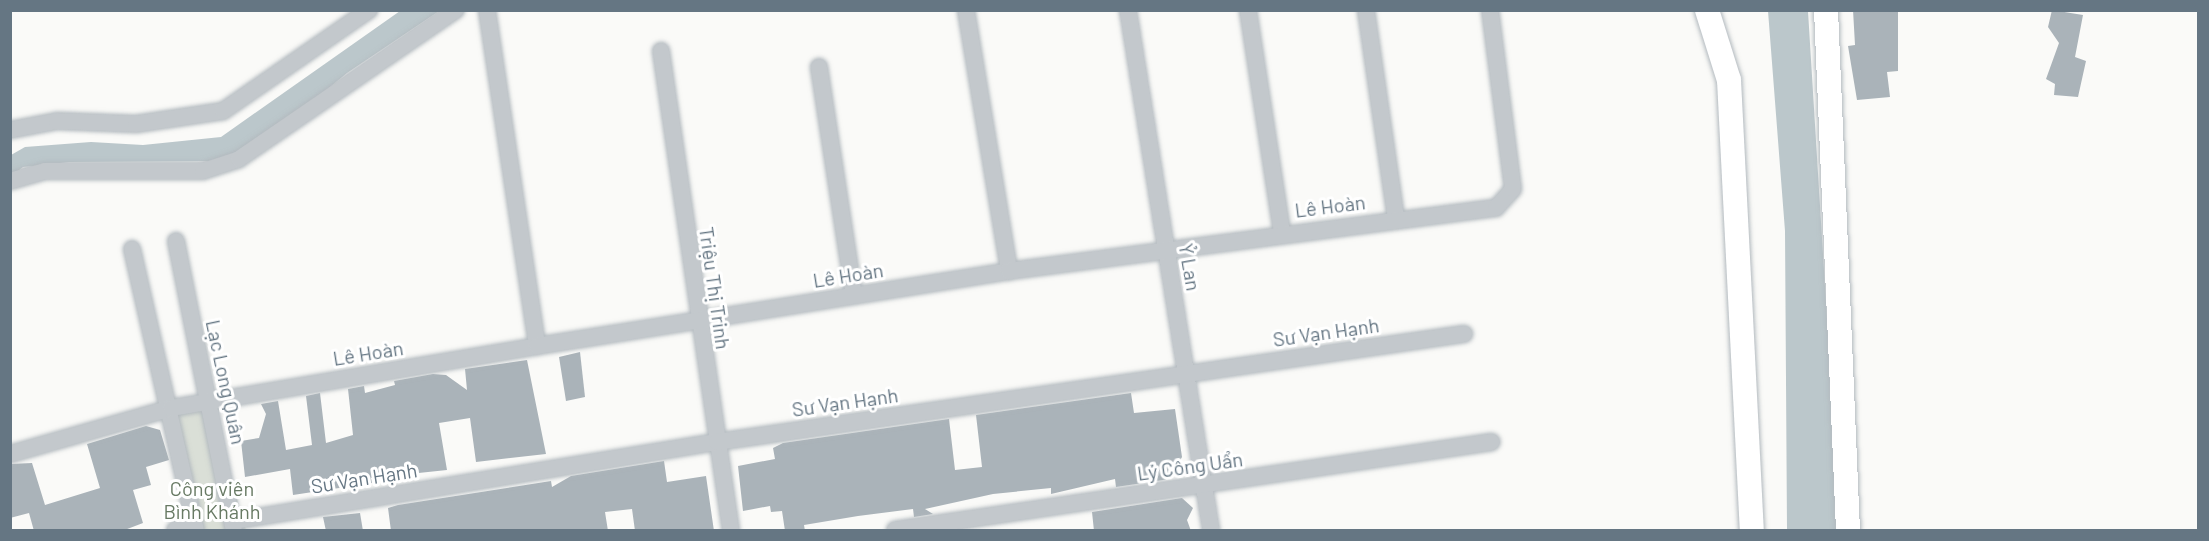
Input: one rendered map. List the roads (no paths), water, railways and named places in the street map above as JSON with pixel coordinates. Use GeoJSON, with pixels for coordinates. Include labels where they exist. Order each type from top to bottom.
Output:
{"type":"FeatureCollection","features":[{"type":"Feature","properties":{"kind":"street"},"geometry":{"type":"LineString","coordinates":[[10,129],[57,121],[136,124],[223,111],[369,10]]}},
{"type":"Feature","properties":{"kind":"street"},"geometry":{"type":"LineString","coordinates":[[10,181],[45,171],[203,171],[239,159],[456,10]]}},
{"type":"Feature","properties":{"kind":"street"},"geometry":{"type":"LineString","coordinates":[[488,10],[537,346]]}},
{"type":"Feature","properties":{"kind":"street"},"geometry":{"type":"LineString","coordinates":[[966,10],[1009,271]]}},
{"type":"Feature","properties":{"kind":"street","name":"Ỷ Lan"},"geometry":{"type":"LineString","coordinates":[[1128,10],[1211,531]]}},
{"type":"Feature","properties":{"kind":"street"},"geometry":{"type":"LineString","coordinates":[[1248,10],[1282,233]]}},
{"type":"Feature","properties":{"kind":"street"},"geometry":{"type":"LineString","coordinates":[[1365,10],[1396,219]]}},
{"type":"Feature","properties":{"kind":"street","name":"Lê Hoàn"},"geometry":{"type":"LineString","coordinates":[[10,454],[171,408],[537,346],[1009,271],[1166,252],[1282,233],[1496,208],[1513,189],[1490,10]]}},
{"type":"Feature","properties":{"kind":"street"},"geometry":{"type":"LineString","coordinates":[[1707,10],[1729,80],[1752,531]]}},
{"type":"Feature","properties":{"kind":"street"},"geometry":{"type":"LineString","coordinates":[[1827,10],[1848,531]]}},
{"type":"Feature","properties":{"kind":"street","name":"Triệu Thị Trinh"},"geometry":{"type":"LineString","coordinates":[[661,51],[698,320],[731,531]]}},
{"type":"Feature","properties":{"kind":"street"},"geometry":{"type":"LineString","coordinates":[[819,67],[854,295]]}},
{"type":"Feature","properties":{"kind":"street","name":"Lạc Long Quân"},"geometry":{"type":"LineString","coordinates":[[176,241],[234,526]]}},
{"type":"Feature","properties":{"kind":"street"},"geometry":{"type":"LineString","coordinates":[[132,249],[171,408],[195,528],[175,531]]}},
{"type":"Feature","properties":{"kind":"street","name":"Sư Vạn Hạnh"},"geometry":{"type":"LineString","coordinates":[[234,526],[717,441],[1464,334]]}},
{"type":"Feature","properties":{"kind":"street","name":"Lý Công Uẩn"},"geometry":{"type":"LineString","coordinates":[[895,531],[1492,442]]}},
{"type":"Feature","properties":{"kind":"park label","name":"Công viên Bình Khánh"},"geometry":{"type":"Point","coordinates":[212,500]}}]}
